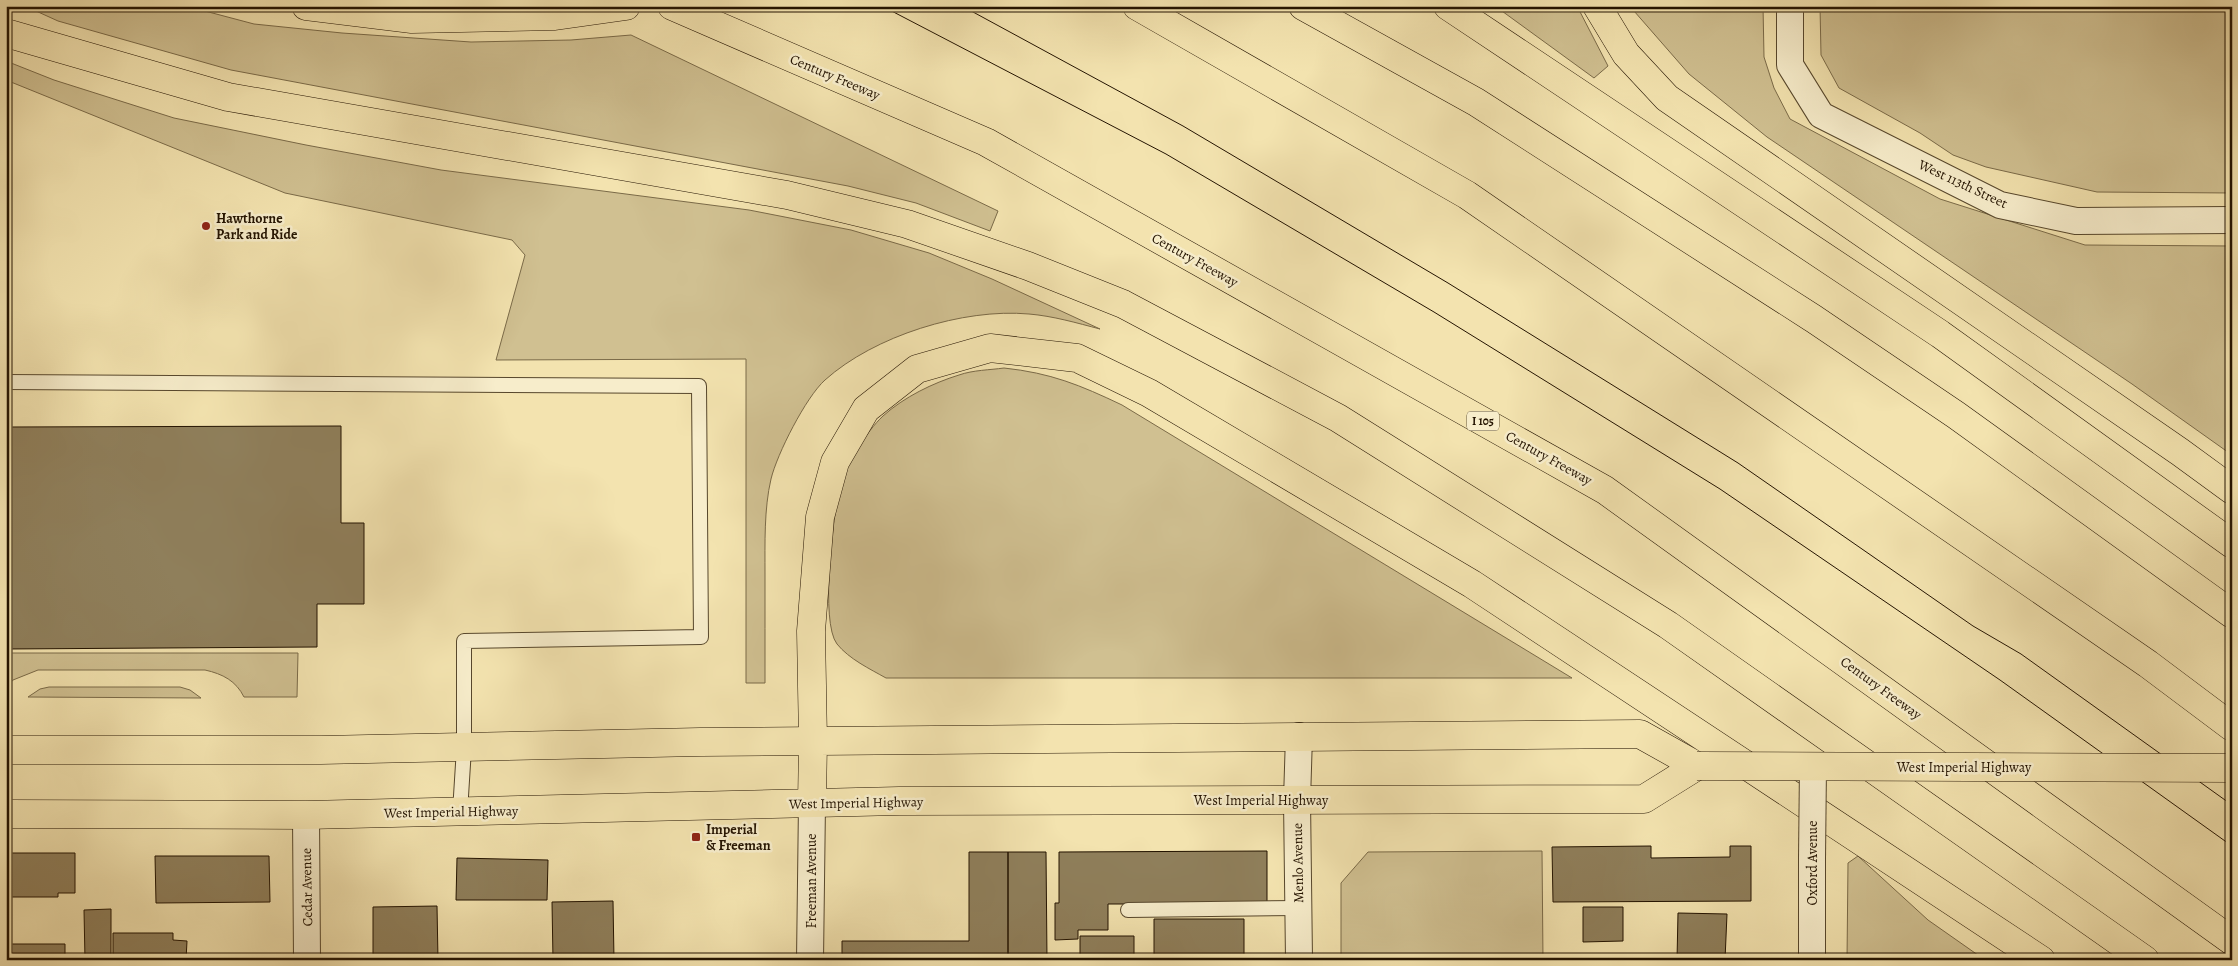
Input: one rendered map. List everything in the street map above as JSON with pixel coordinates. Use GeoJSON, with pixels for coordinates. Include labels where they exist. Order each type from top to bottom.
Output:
{"type":"FeatureCollection","features":[{"type":"Feature","properties":{"kind":"main road"},"geometry":{"type":"LineString","coordinates":[[306,6],[412,19],[555,16],[626,6]]}},
{"type":"Feature","properties":{"kind":"main road","name":"Century Freeway"},"geometry":{"type":"LineString","coordinates":[[672,6],[986,142],[1605,490],[2232,941]]}},
{"type":"Feature","properties":{"kind":"main road"},"geometry":{"type":"LineString","coordinates":[[1138,6],[1467,195],[2148,664],[2232,727]]}},
{"type":"Feature","properties":{"kind":"main road"},"geometry":{"type":"LineString","coordinates":[[1303,6],[1476,102],[1639,205],[1956,416],[2101,518],[2232,614]]}},
{"type":"Feature","properties":{"kind":"main road"},"geometry":{"type":"LineString","coordinates":[[1448,6],[1940,334],[2232,544]]}},
{"type":"Feature","properties":{"kind":"main road"},"geometry":{"type":"LineString","coordinates":[[1597,6],[1626,54],[1666,98],[2180,452],[2232,490]]}},
{"type":"Feature","properties":{"kind":"main road"},"geometry":{"type":"LineString","coordinates":[[6,33],[228,97],[787,195],[888,220],[1028,266],[1123,304],[1338,418],[1668,625],[2145,960]]}},
{"type":"Feature","properties":{"kind":"main road"},"geometry":{"type":"LineString","coordinates":[[812,803],[811,631],[820,517],[835,462],[866,409],[917,369],[990,348],[1077,358],[1149,393],[1472,584],[2041,960]]}},
{"type":"Feature","properties":{"kind":"main road","name":"West Imperial Highway"},"geometry":{"type":"LineString","coordinates":[[6,750],[464,748],[813,741],[1640,734],[1697,766],[2232,768]]}},
{"type":"Feature","properties":{"kind":"main road","name":"West Imperial Highway"},"geometry":{"type":"LineString","coordinates":[[6,814],[306,815],[812,803],[1644,799],[1697,766]]}},
{"type":"Feature","properties":{"kind":"street","name":"West 113th Street"},"geometry":{"type":"LineString","coordinates":[[1790,6],[1790,65],[1821,115],[2000,205],[2076,221],[2232,220]]}},
{"type":"Feature","properties":{"kind":"street","name":"Menlo Avenue"},"geometry":{"type":"LineString","coordinates":[[1299,736],[1297,800],[1299,960]]}},
{"type":"Feature","properties":{"kind":"street","name":"Oxford Avenue"},"geometry":{"type":"LineString","coordinates":[[1812,960],[1813,766]]}},
{"type":"Feature","properties":{"kind":"street","name":"Freeman Avenue"},"geometry":{"type":"LineString","coordinates":[[810,960],[812,803]]}},
{"type":"Feature","properties":{"kind":"street","name":"Cedar Avenue"},"geometry":{"type":"LineString","coordinates":[[306,815],[308,960]]}},
{"type":"Feature","properties":{"kind":"lane"},"geometry":{"type":"LineString","coordinates":[[6,382],[700,386],[701,637],[464,641],[464,748],[460,812]]}},
{"type":"Feature","properties":{"kind":"lane"},"geometry":{"type":"LineString","coordinates":[[1128,910],[1299,908]]}},
{"type":"Feature","properties":{"kind":"shaded area"},"geometry":{"type":"Polygon","coordinates":[[[25,6],[186,6],[254,24],[342,33],[471,42],[571,40],[631,35],[998,211],[990,231],[916,203],[848,186],[231,70],[58,21],[25,6]]]}},
{"type":"Feature","properties":{"kind":"shaded area"},"geometry":{"type":"Polygon","coordinates":[[[1495,6],[1577,6],[1608,66],[1594,78],[1495,6]]]}},
{"type":"Feature","properties":{"kind":"shaded area"},"geometry":{"type":"Polygon","coordinates":[[[1632,6],[1763,6],[1764,57],[1774,88],[1790,119],[1940,199],[2085,245],[2232,246],[2232,455],[2132,384],[1767,137],[1689,74],[1634,11],[1632,6]]]}},
{"type":"Feature","properties":{"kind":"shaded area"},"geometry":{"type":"Polygon","coordinates":[[[1820,6],[2232,6],[2232,193],[2097,192],[1986,167],[1953,155],[1920,133],[1839,88],[1821,55],[1820,6]]]}},
{"type":"Feature","properties":{"kind":"shaded area"},"geometry":{"type":"Polygon","coordinates":[[[6,61],[54,80],[174,118],[306,145],[441,170],[749,210],[851,230],[929,253],[992,279],[1100,329],[1056,318],[1029,314],[1003,313],[948,321],[921,328],[868,350],[845,364],[817,388],[793,426],[779,455],[771,479],[765,526],[765,683],[746,683],[746,359],[496,360],[525,255],[512,240],[285,193],[6,80],[6,61]]]}},
{"type":"Feature","properties":{"kind":"shaded area"},"geometry":{"type":"Polygon","coordinates":[[[1004,368],[1036,373],[1065,381],[1122,405],[1572,678],[886,678],[847,654],[837,644],[832,632],[829,614],[829,568],[834,520],[843,478],[857,449],[870,431],[891,409],[919,391],[949,378],[964,373],[1004,368]]]}},
{"type":"Feature","properties":{"kind":"shaded area"},"geometry":{"type":"Polygon","coordinates":[[[6,653],[298,653],[297,697],[244,697],[233,682],[205,670],[38,670],[13,680],[6,688],[6,653]]]}},
{"type":"Feature","properties":{"kind":"shaded area"},"geometry":{"type":"Polygon","coordinates":[[[49,687],[180,687],[190,690],[201,698],[28,697],[40,689],[49,687]]]}},
{"type":"Feature","properties":{"kind":"shaded area"},"geometry":{"type":"Polygon","coordinates":[[[1542,851],[1543,960],[1341,960],[1341,883],[1368,852],[1542,851]]]}},
{"type":"Feature","properties":{"kind":"shaded area"},"geometry":{"type":"Polygon","coordinates":[[[1858,856],[1928,920],[1985,960],[1847,960],[1848,863],[1858,856]]]}},
{"type":"Feature","properties":{"kind":"building"},"geometry":{"type":"Polygon","coordinates":[[[341,426],[341,523],[364,523],[364,604],[317,604],[317,647],[6,649],[6,427],[341,426]]]}},
{"type":"Feature","properties":{"kind":"building"},"geometry":{"type":"Polygon","coordinates":[[[1651,846],[1651,858],[1730,857],[1730,846],[1751,846],[1751,901],[1553,902],[1552,847],[1651,846]]]}},
{"type":"Feature","properties":{"kind":"building"},"geometry":{"type":"Polygon","coordinates":[[[1267,851],[1267,904],[1108,904],[1108,930],[1078,930],[1078,939],[1055,940],[1055,903],[1059,903],[1059,852],[1267,851]]]}},
{"type":"Feature","properties":{"kind":"building"},"geometry":{"type":"Polygon","coordinates":[[[969,852],[1008,852],[1008,960],[842,960],[842,941],[969,941],[969,852]]]}},
{"type":"Feature","properties":{"kind":"building"},"geometry":{"type":"Polygon","coordinates":[[[1008,852],[1046,852],[1047,960],[1008,960],[1008,852]]]}},
{"type":"Feature","properties":{"kind":"building"},"geometry":{"type":"Polygon","coordinates":[[[6,853],[75,853],[75,893],[58,893],[58,897],[6,897],[6,853]]]}},
{"type":"Feature","properties":{"kind":"building"},"geometry":{"type":"Polygon","coordinates":[[[155,856],[269,856],[270,902],[156,903],[155,856]]]}},
{"type":"Feature","properties":{"kind":"building"},"geometry":{"type":"Polygon","coordinates":[[[457,858],[548,860],[547,900],[456,900],[457,858]]]}},
{"type":"Feature","properties":{"kind":"building"},"geometry":{"type":"Polygon","coordinates":[[[613,901],[614,960],[553,960],[552,902],[613,901]]]}},
{"type":"Feature","properties":{"kind":"building"},"geometry":{"type":"Polygon","coordinates":[[[437,906],[438,960],[373,960],[373,907],[437,906]]]}},
{"type":"Feature","properties":{"kind":"building"},"geometry":{"type":"Polygon","coordinates":[[[1583,907],[1623,907],[1623,941],[1583,942],[1583,907]]]}},
{"type":"Feature","properties":{"kind":"building"},"geometry":{"type":"Polygon","coordinates":[[[111,909],[111,960],[85,960],[84,910],[111,909]]]}},
{"type":"Feature","properties":{"kind":"building"},"geometry":{"type":"Polygon","coordinates":[[[1678,913],[1727,914],[1725,960],[1677,960],[1678,913]]]}},
{"type":"Feature","properties":{"kind":"building"},"geometry":{"type":"Polygon","coordinates":[[[1154,919],[1244,919],[1244,960],[1154,960],[1154,919]]]}},
{"type":"Feature","properties":{"kind":"building"},"geometry":{"type":"Polygon","coordinates":[[[113,933],[173,933],[173,940],[187,941],[186,960],[113,960],[113,933]]]}},
{"type":"Feature","properties":{"kind":"building"},"geometry":{"type":"Polygon","coordinates":[[[1080,936],[1134,936],[1134,960],[1080,960],[1080,936]]]}},
{"type":"Feature","properties":{"kind":"building"},"geometry":{"type":"Polygon","coordinates":[[[6,944],[65,944],[65,960],[6,960],[6,944]]]}},
{"type":"Feature","properties":{"kind":"tram line"},"geometry":{"type":"LineString","coordinates":[[882,6],[1166,154],[1434,312],[1720,489],[2000,680],[2232,846]]}},
{"type":"Feature","properties":{"kind":"tram line"},"geometry":{"type":"LineString","coordinates":[[962,6],[1183,126],[1448,283],[1738,463],[1973,626],[2021,654],[2232,805]]}},
{"type":"Feature","properties":{"kind":"place","name":"Hawthorne Park and Ride"},"geometry":{"type":"Point","coordinates":[206,226]}},
{"type":"Feature","properties":{"kind":"place","name":"Imperial & Freeman"},"geometry":{"type":"Point","coordinates":[696,837]}}]}
